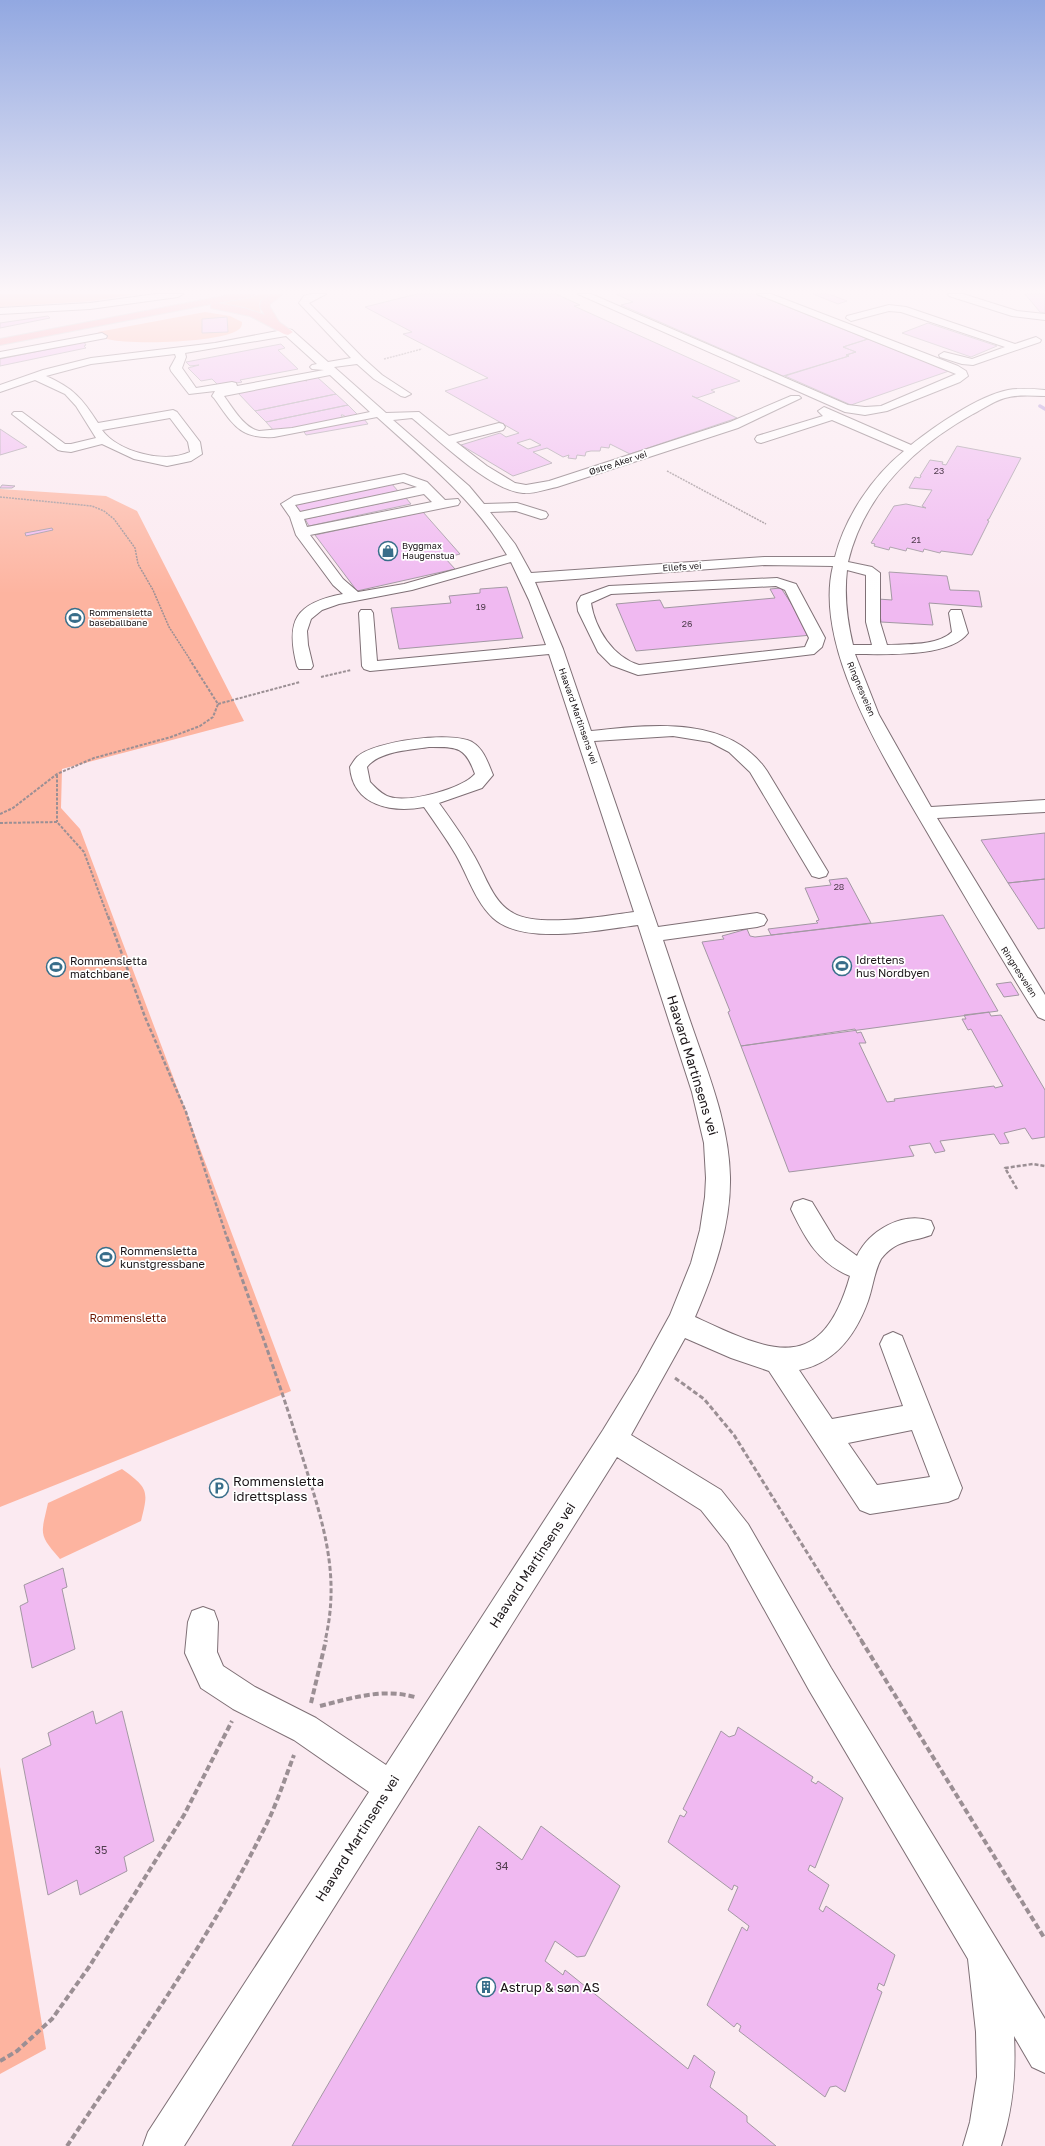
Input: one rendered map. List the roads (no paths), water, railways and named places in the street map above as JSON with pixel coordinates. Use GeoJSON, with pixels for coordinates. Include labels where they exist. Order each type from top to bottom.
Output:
{"type":"FeatureCollection","features":[{"type":"Feature","properties":{"kind":"street"},"geometry":{"type":"LineString","coordinates":[[71,394],[87,411],[96,427],[104,440],[144,459],[154,461],[180,460],[196,454],[194,442],[173,414],[96,427]]}},
{"type":"Feature","properties":{"kind":"street"},"geometry":{"type":"LineString","coordinates":[[219,394],[218,396],[242,425],[251,433],[257,435],[287,432],[383,415]]}},
{"type":"Feature","properties":{"kind":"street","name":"Haavard Martinsens vei"},"geometry":{"type":"LineString","coordinates":[[162,2146],[656,1367],[680,1323],[704,1263],[712,1234],[717,1198],[718,1154],[712,1118],[555,649],[520,568],[476,503],[448,474],[359,394]]}},
{"type":"Feature","properties":{"kind":"street"},"geometry":{"type":"LineString","coordinates":[[788,394],[912,450]]}},
{"type":"Feature","properties":{"kind":"street"},"geometry":{"type":"LineString","coordinates":[[813,394],[846,408],[865,411],[883,409],[920,394]]}},
{"type":"Feature","properties":{"kind":"street","name":"Ringnesveien"},"geometry":{"type":"LineString","coordinates":[[1014,394],[1002,395],[954,420],[912,450],[892,469],[870,496],[859,514],[840,563],[838,587],[840,618],[846,650],[859,688],[881,735],[1000,942],[1045,1012]]}},
{"type":"Feature","properties":{"kind":"street","name":"Østre Aker vei"},"geometry":{"type":"LineString","coordinates":[[383,415],[415,414],[492,474],[513,487],[533,489],[629,460],[734,425],[760,414],[773,406],[796,398]]}},
{"type":"Feature","properties":{"kind":"street"},"geometry":{"type":"LineString","coordinates":[[18,414],[62,447],[71,448],[104,440]]}},
{"type":"Feature","properties":{"kind":"street"},"geometry":{"type":"LineString","coordinates":[[761,438],[834,416]]}},
{"type":"Feature","properties":{"kind":"street"},"geometry":{"type":"LineString","coordinates":[[448,440],[499,427]]}},
{"type":"Feature","properties":{"kind":"street"},"geometry":{"type":"LineString","coordinates":[[355,597],[338,582],[303,532],[297,517],[288,506],[294,500],[399,478],[410,479],[427,489],[442,504]]}},
{"type":"Feature","properties":{"kind":"street"},"geometry":{"type":"LineString","coordinates":[[303,532],[442,504],[476,503],[517,507],[541,515]]}},
{"type":"Feature","properties":{"kind":"street","name":"Ellefs vei"},"geometry":{"type":"LineString","coordinates":[[520,568],[715,565],[796,560],[840,563],[873,573],[873,622],[881,649]]}},
{"type":"Feature","properties":{"kind":"street"},"geometry":{"type":"LineString","coordinates":[[715,565],[725,584]]}},
{"type":"Feature","properties":{"kind":"street"},"geometry":{"type":"LineString","coordinates":[[494,578],[520,568]]}},
{"type":"Feature","properties":{"kind":"street"},"geometry":{"type":"LineString","coordinates":[[305,666],[299,636],[299,627],[309,612],[321,605],[355,597],[520,568]]}},
{"type":"Feature","properties":{"kind":"street"},"geometry":{"type":"LineString","coordinates":[[777,582],[787,584],[794,593],[817,638],[814,647],[802,653],[638,670],[618,664],[607,655],[585,610],[584,603],[586,599],[604,591],[725,584],[777,582]]}},
{"type":"Feature","properties":{"kind":"street"},"geometry":{"type":"LineString","coordinates":[[394,601],[446,591]]}},
{"type":"Feature","properties":{"kind":"street"},"geometry":{"type":"LineString","coordinates":[[366,613],[370,666],[555,649]]}},
{"type":"Feature","properties":{"kind":"street"},"geometry":{"type":"LineString","coordinates":[[846,650],[928,646],[950,641],[960,633],[956,613]]}},
{"type":"Feature","properties":{"kind":"street"},"geometry":{"type":"LineString","coordinates":[[585,737],[672,731],[692,733],[712,738],[727,744],[753,763],[819,872]]}},
{"type":"Feature","properties":{"kind":"street"},"geometry":{"type":"LineString","coordinates":[[458,742],[465,744],[477,756],[484,775],[482,780],[476,784],[429,802],[390,803],[379,800],[362,784],[357,772],[359,765],[365,758],[376,752],[423,743],[458,742]]}},
{"type":"Feature","properties":{"kind":"street"},"geometry":{"type":"LineString","coordinates":[[429,802],[464,854],[488,897],[506,918],[520,924],[543,927],[648,926],[757,920]]}},
{"type":"Feature","properties":{"kind":"street"},"geometry":{"type":"LineString","coordinates":[[926,814],[1045,806]]}},
{"type":"Feature","properties":{"kind":"street"},"geometry":{"type":"LineString","coordinates":[[803,1208],[819,1240],[830,1253],[844,1263],[864,1271]]}},
{"type":"Feature","properties":{"kind":"street"},"geometry":{"type":"LineString","coordinates":[[680,1323],[734,1346],[777,1360],[807,1356],[820,1351],[833,1340],[844,1325],[855,1302],[870,1254],[885,1238],[896,1233],[922,1228]]}},
{"type":"Feature","properties":{"kind":"street"},"geometry":{"type":"LineString","coordinates":[[777,1360],[870,1500],[948,1488],[892,1344]]}},
{"type":"Feature","properties":{"kind":"street"},"geometry":{"type":"LineString","coordinates":[[825,1434],[920,1416]]}},
{"type":"Feature","properties":{"kind":"street"},"geometry":{"type":"LineString","coordinates":[[612,1438],[711,1500],[738,1534],[820,1679],[1045,2054]]}},
{"type":"Feature","properties":{"kind":"street"},"geometry":{"type":"LineString","coordinates":[[203,1622],[201,1653],[212,1677],[244,1698],[307,1719],[390,1787]]}},
{"type":"Feature","properties":{"kind":"street"},"geometry":{"type":"LineString","coordinates":[[982,2146],[988,2130],[997,2086],[997,2040],[984,1953]]}},
{"type":"Feature","properties":{"kind":"waterway"},"geometry":{"type":"LineString","coordinates":[[1040,406],[1045,409]]}},
{"type":"Feature","properties":{"kind":"place","name":"Byggmax Haugenstua"},"geometry":{"type":"Point","coordinates":[388,551]}},
{"type":"Feature","properties":{"kind":"place","name":"Rommensletta baseballbane"},"geometry":{"type":"Point","coordinates":[75,618]}},
{"type":"Feature","properties":{"kind":"place","name":"Idrettens hus Nordbyen"},"geometry":{"type":"Point","coordinates":[842,966]}},
{"type":"Feature","properties":{"kind":"place","name":"Rommensletta matchbane"},"geometry":{"type":"Point","coordinates":[56,967]}},
{"type":"Feature","properties":{"kind":"place","name":"Rommensletta kunstgressbane"},"geometry":{"type":"Point","coordinates":[106,1257]}},
{"type":"Feature","properties":{"kind":"place","name":"Rommensletta idrettsplass"},"geometry":{"type":"Point","coordinates":[219,1488]}},
{"type":"Feature","properties":{"kind":"place","name":"Astrup & søn AS"},"geometry":{"type":"Point","coordinates":[486,1987]}},
{"type":"Feature","properties":{"kind":"park label","name":"Rommensletta"},"geometry":{"type":"Point","coordinates":[128,1318]}}]}
